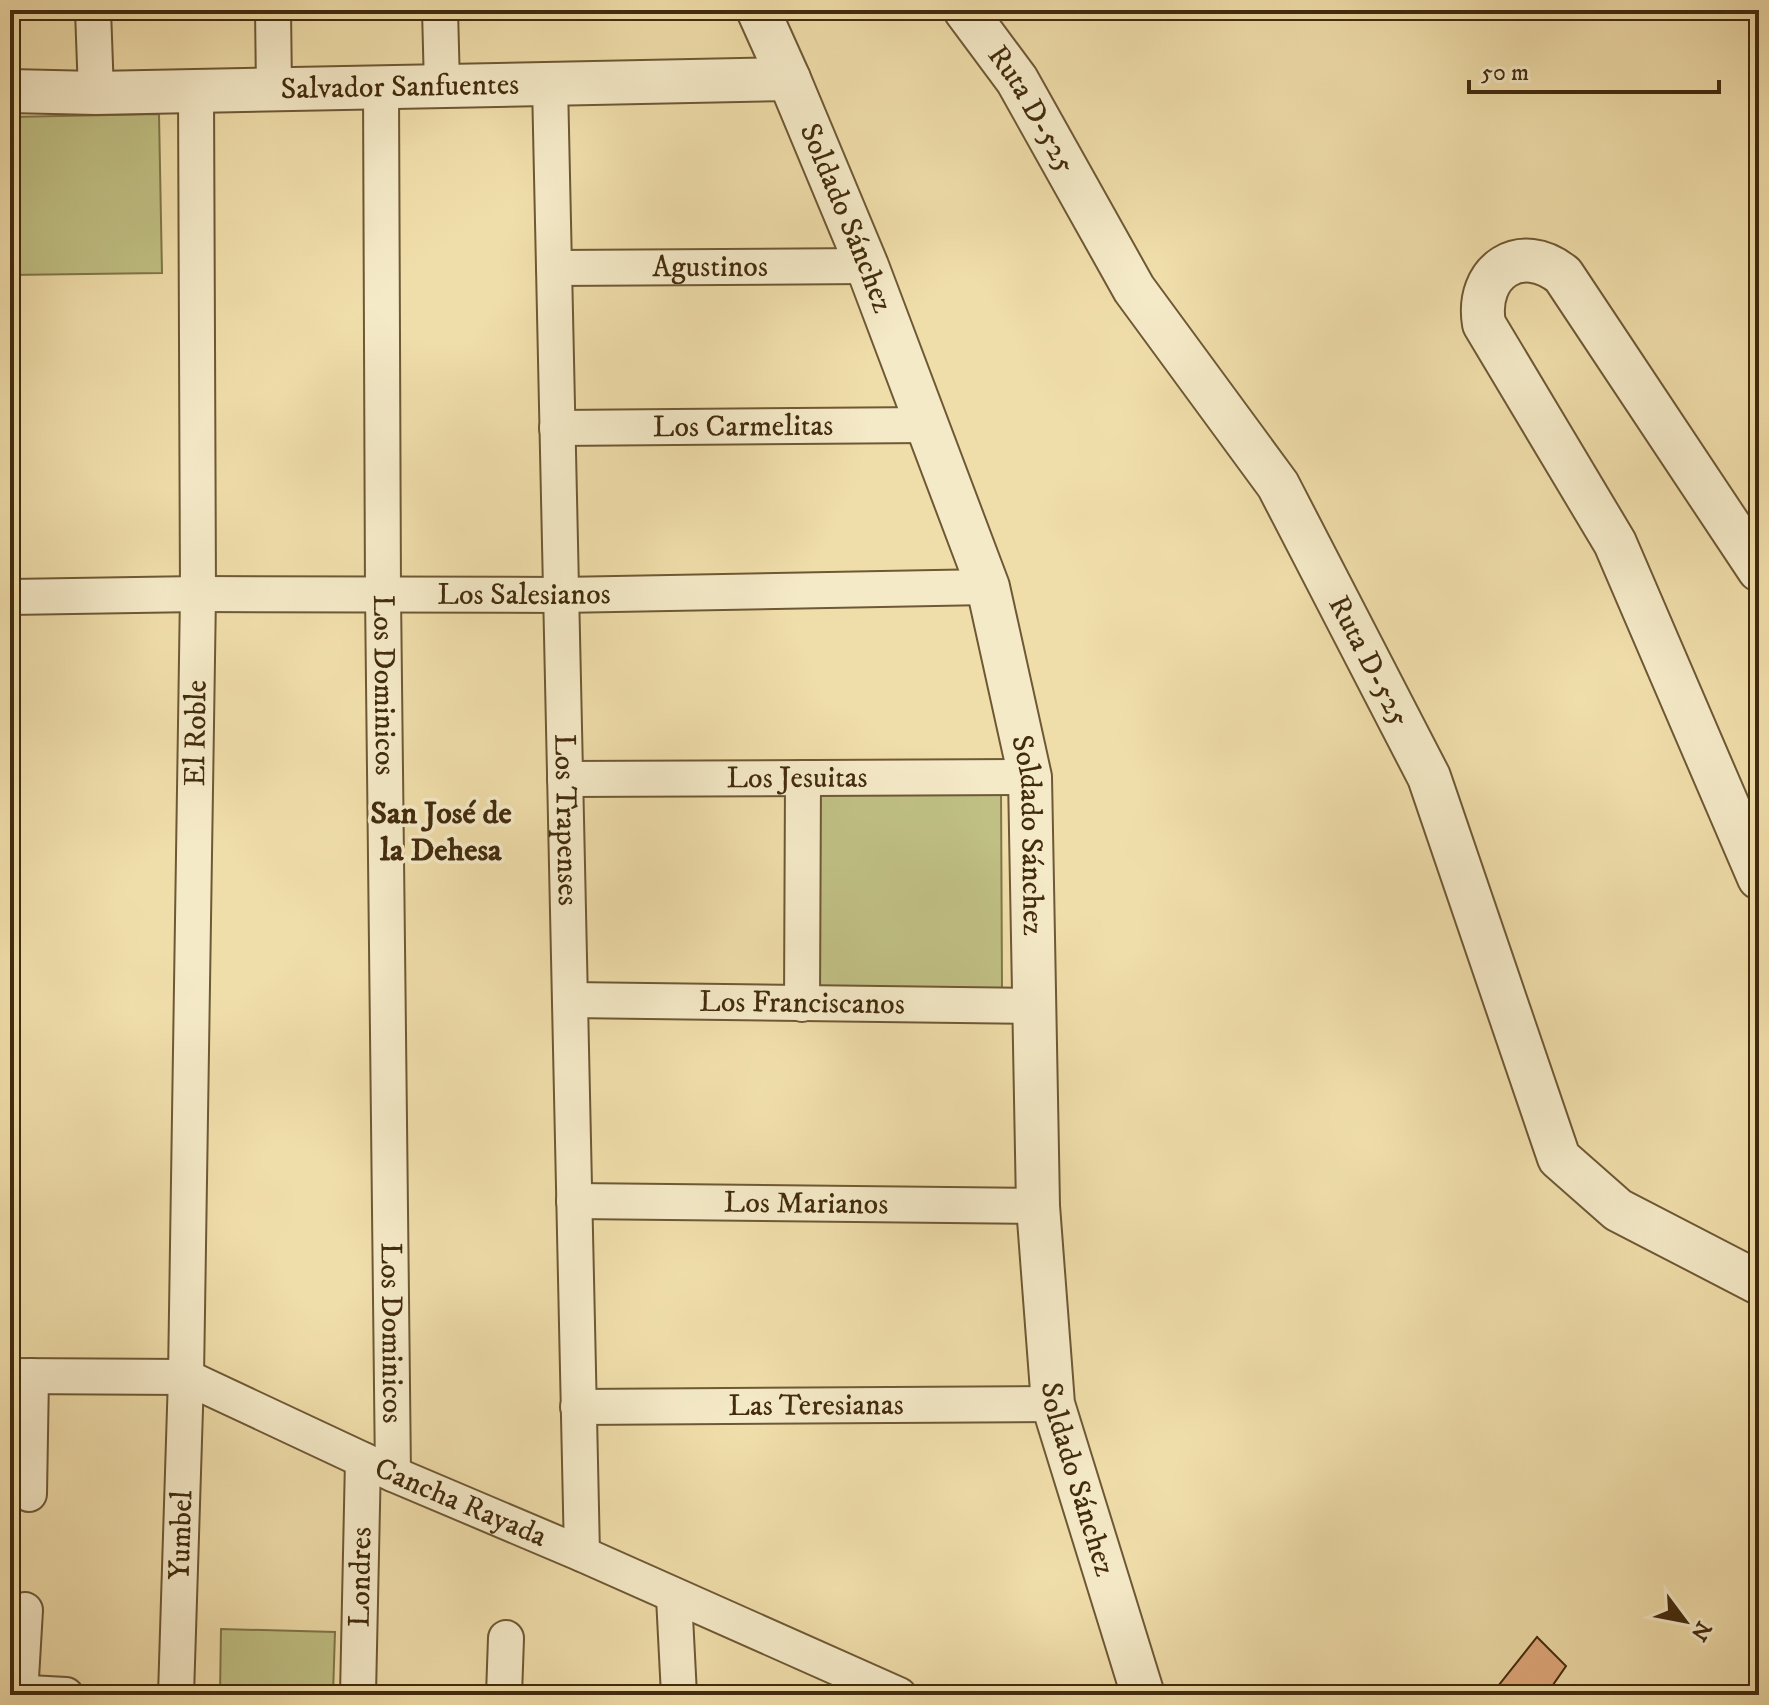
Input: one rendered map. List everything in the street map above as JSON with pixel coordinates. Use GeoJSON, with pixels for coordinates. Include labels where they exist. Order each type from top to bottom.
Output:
{"type":"FeatureCollection","features":[{"type":"Feature","properties":{"kind":"street"},"geometry":{"type":"LineString","coordinates":[[93,10],[96,93]]}},
{"type":"Feature","properties":{"kind":"street"},"geometry":{"type":"LineString","coordinates":[[273,10],[274,89]]}},
{"type":"Feature","properties":{"kind":"street"},"geometry":{"type":"LineString","coordinates":[[440,10],[442,86]]}},
{"type":"Feature","properties":{"kind":"street","name":"Soldado Sánchez"},"geometry":{"type":"LineString","coordinates":[[758,10],[867,266],[988,587],[1030,777],[1038,1206],[1053,1404],[1143,1695]]}},
{"type":"Feature","properties":{"kind":"street","name":"Ruta D-525"},"geometry":{"type":"LineString","coordinates":[[965,10],[1017,80],[1134,289],[1278,485],[1314,554],[1429,777],[1559,1158],[1618,1210],[1759,1283]]}},
{"type":"Feature","properties":{"kind":"street","name":"Salvador Sanfuentes"},"geometry":{"type":"LineString","coordinates":[[10,91],[96,93],[789,79]]}},
{"type":"Feature","properties":{"kind":"street","name":"Los Trapenses"},"geometry":{"type":"LineString","coordinates":[[550,84],[582,1554]]}},
{"type":"Feature","properties":{"kind":"street","name":"Los Dominicos"},"geometry":{"type":"LineString","coordinates":[[378,1467],[383,594],[381,87]]}},
{"type":"Feature","properties":{"kind":"street","name":"El Roble"},"geometry":{"type":"LineString","coordinates":[[186,1377],[198,594],[196,91]]}},
{"type":"Feature","properties":{"kind":"street"},"geometry":{"type":"LineString","coordinates":[[1759,570],[1563,275],[1553,266],[1540,261],[1527,260],[1502,268],[1486,287],[1482,312],[1484,324],[1615,543],[1759,878]]}},
{"type":"Feature","properties":{"kind":"street","name":"Agustinos"},"geometry":{"type":"LineString","coordinates":[[554,268],[867,266]]}},
{"type":"Feature","properties":{"kind":"street","name":"Los Carmelitas"},"geometry":{"type":"LineString","coordinates":[[557,428],[928,425]]}},
{"type":"Feature","properties":{"kind":"street","name":"Los Salesianos"},"geometry":{"type":"LineString","coordinates":[[10,597],[561,595],[988,587]]}},
{"type":"Feature","properties":{"kind":"street","name":"Los Jesuitas"},"geometry":{"type":"LineString","coordinates":[[565,779],[1030,777]]}},
{"type":"Feature","properties":{"kind":"street"},"geometry":{"type":"LineString","coordinates":[[802,1004],[803,778]]}},
{"type":"Feature","properties":{"kind":"street","name":"Los Franciscanos"},"geometry":{"type":"LineString","coordinates":[[570,1000],[1033,1006]]}},
{"type":"Feature","properties":{"kind":"street","name":"Los Marianos"},"geometry":{"type":"LineString","coordinates":[[574,1201],[1038,1206]]}},
{"type":"Feature","properties":{"kind":"street"},"geometry":{"type":"LineString","coordinates":[[20,1376],[29,1494]]}},
{"type":"Feature","properties":{"kind":"street","name":"Cancha Rayada"},"geometry":{"type":"LineString","coordinates":[[20,1376],[186,1377],[378,1467],[899,1695]]}},
{"type":"Feature","properties":{"kind":"street","name":"Yumbel"},"geometry":{"type":"LineString","coordinates":[[176,1695],[186,1377]]}},
{"type":"Feature","properties":{"kind":"street","name":"Las Teresianas"},"geometry":{"type":"LineString","coordinates":[[578,1407],[1053,1404]]}},
{"type":"Feature","properties":{"kind":"street","name":"Londres"},"geometry":{"type":"LineString","coordinates":[[358,1695],[378,1467]]}},
{"type":"Feature","properties":{"kind":"street"},"geometry":{"type":"LineString","coordinates":[[674,1597],[679,1695]]}},
{"type":"Feature","properties":{"kind":"street"},"geometry":{"type":"LineString","coordinates":[[25,1610],[17,1693],[66,1695]]}},
{"type":"Feature","properties":{"kind":"street"},"geometry":{"type":"LineString","coordinates":[[504,1695],[506,1638]]}},
{"type":"Feature","properties":{"kind":"green space"},"geometry":{"type":"Polygon","coordinates":[[[159,114],[162,273],[10,275],[10,117],[159,114]]]}},
{"type":"Feature","properties":{"kind":"green space"},"geometry":{"type":"Polygon","coordinates":[[[1001,789],[1002,989],[814,991],[812,790],[1001,789]]]}},
{"type":"Feature","properties":{"kind":"green space"},"geometry":{"type":"Polygon","coordinates":[[[221,1629],[335,1632],[333,1695],[220,1694],[221,1629]]]}},
{"type":"Feature","properties":{"kind":"building"},"geometry":{"type":"Polygon","coordinates":[[[1537,1637],[1566,1666],[1546,1695],[1491,1695],[1537,1637]]]}},
{"type":"Feature","properties":{"kind":"district","name":"San José de la Dehesa"},"geometry":{"type":"Point","coordinates":[441,832]}}]}
